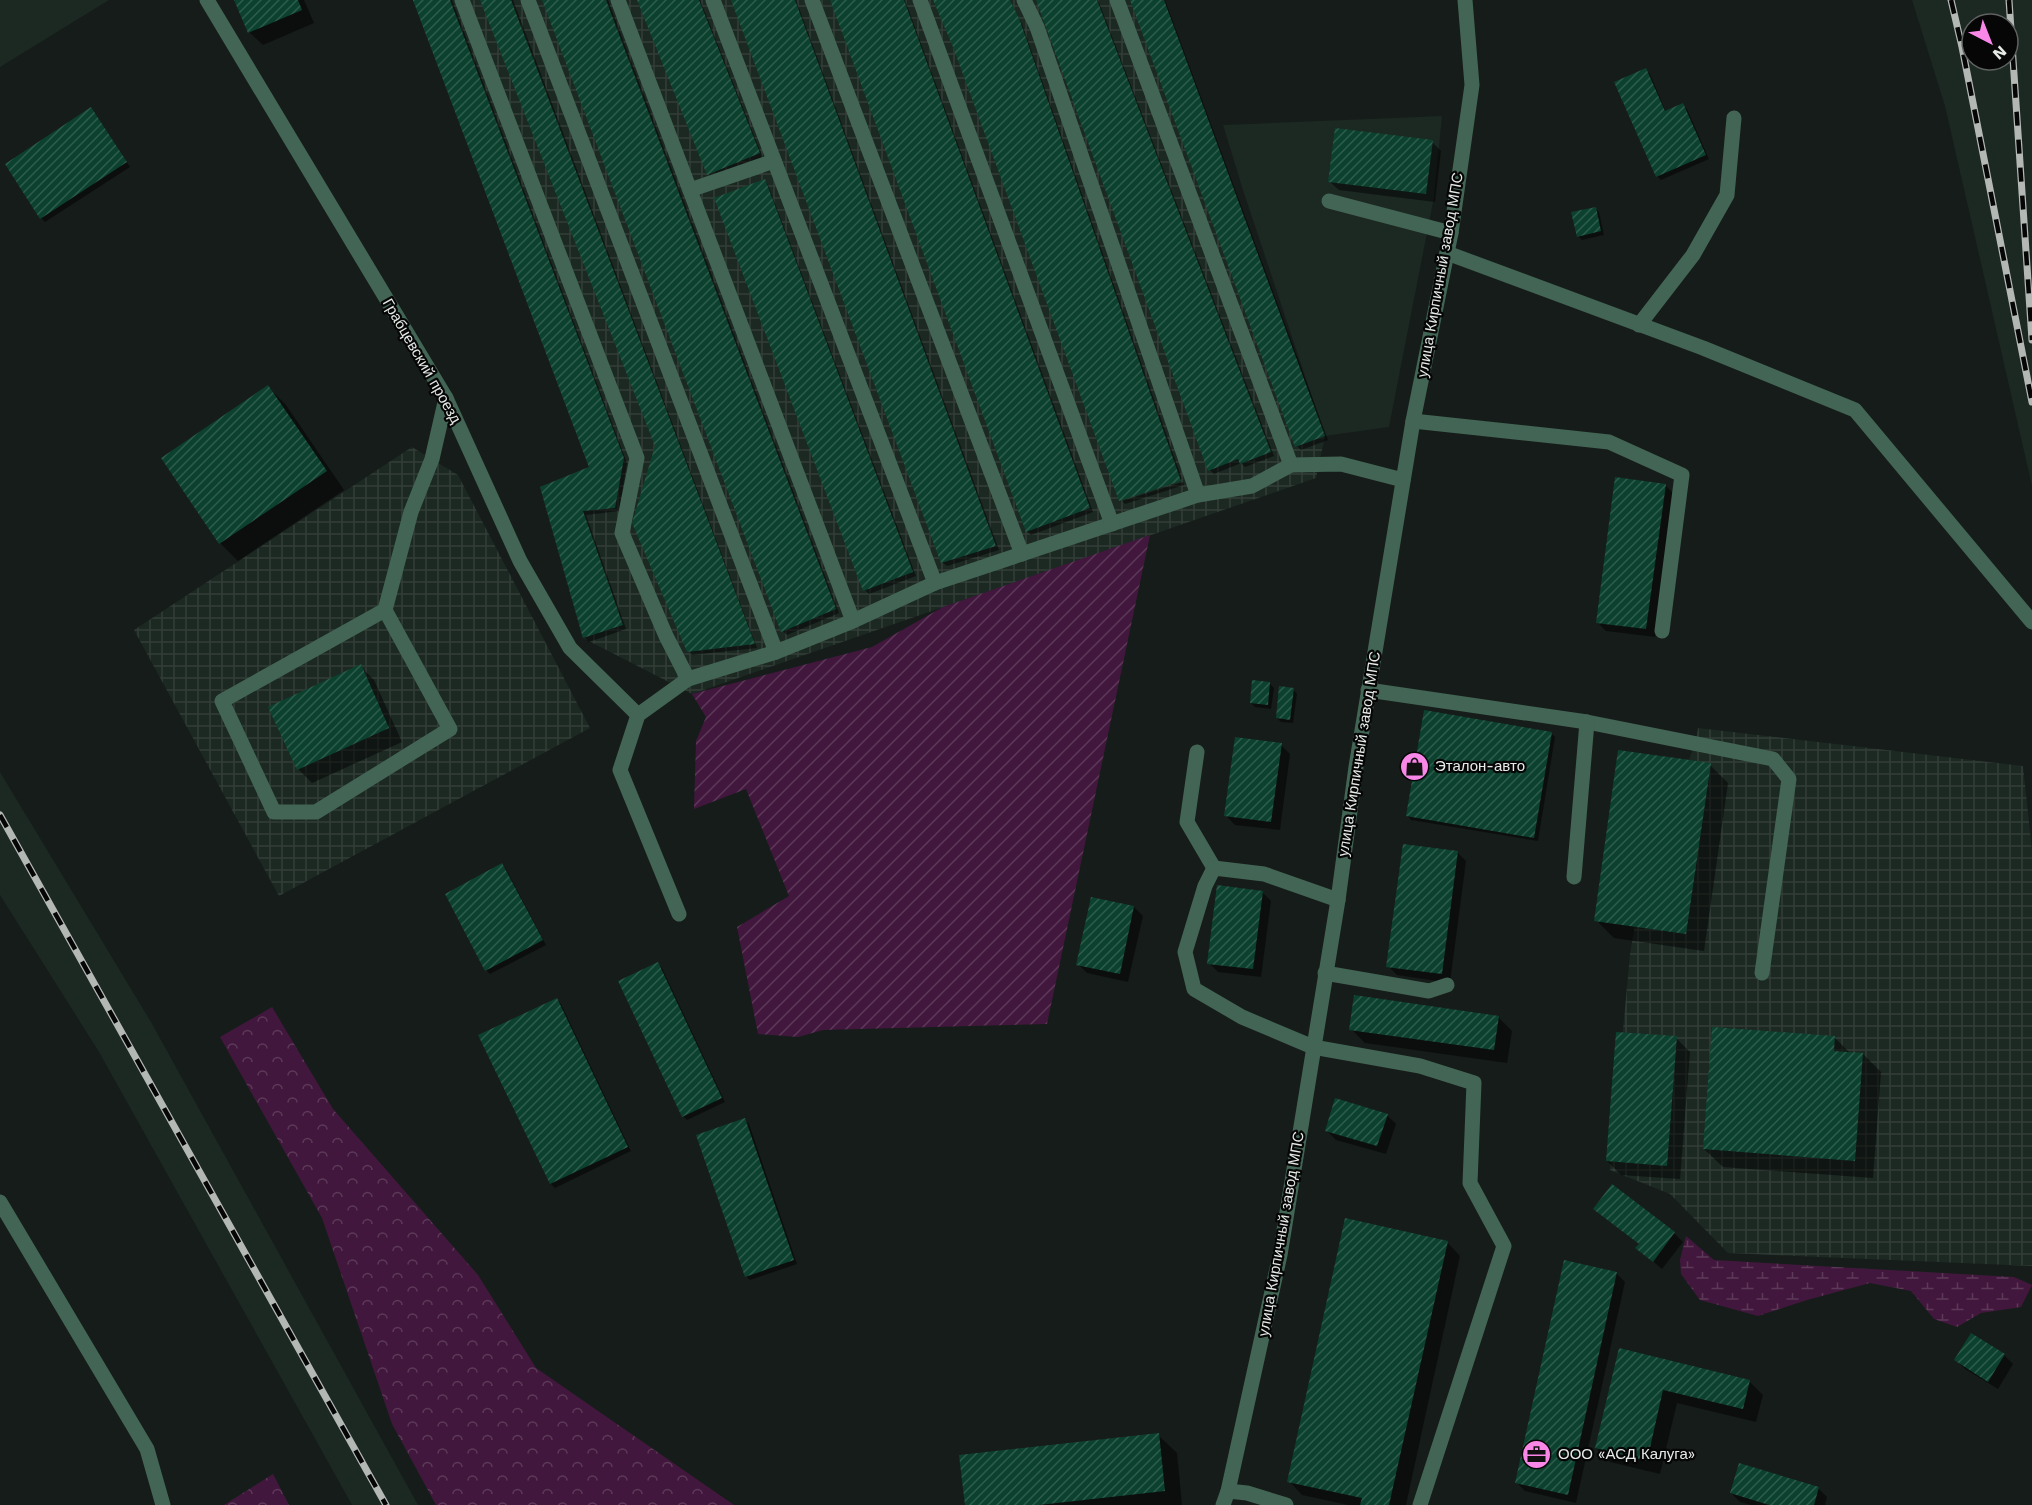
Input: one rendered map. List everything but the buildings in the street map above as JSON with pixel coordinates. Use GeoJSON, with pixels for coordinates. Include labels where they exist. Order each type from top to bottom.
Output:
{"type":"FeatureCollection","features":[{"type":"Feature","properties":{"kind":"street","name":"Грабцевский проезд"},"geometry":{"type":"LineString","coordinates":[[207,0],[446,398],[520,561],[570,648],[638,715]]}},
{"type":"Feature","properties":{"kind":"street"},"geometry":{"type":"LineString","coordinates":[[462,0],[637,459],[622,533],[666,636],[688,679]]}},
{"type":"Feature","properties":{"kind":"street"},"geometry":{"type":"LineString","coordinates":[[528,0],[776,652]]}},
{"type":"Feature","properties":{"kind":"street"},"geometry":{"type":"LineString","coordinates":[[618,0],[853,621]]}},
{"type":"Feature","properties":{"kind":"street"},"geometry":{"type":"LineString","coordinates":[[713,0],[935,583]]}},
{"type":"Feature","properties":{"kind":"street"},"geometry":{"type":"LineString","coordinates":[[812,0],[1022,554]]}},
{"type":"Feature","properties":{"kind":"street"},"geometry":{"type":"LineString","coordinates":[[920,0],[1112,524]]}},
{"type":"Feature","properties":{"kind":"street"},"geometry":{"type":"LineString","coordinates":[[1024,0],[1037,27],[1198,495]]}},
{"type":"Feature","properties":{"kind":"street"},"geometry":{"type":"LineString","coordinates":[[1117,0],[1291,465]]}},
{"type":"Feature","properties":{"kind":"street","name":"улица Кирпичный завод МПС"},"geometry":{"type":"LineString","coordinates":[[1226,1498],[1280,1255],[1403,480],[1451,233],[1472,86],[1465,0]]}},
{"type":"Feature","properties":{"kind":"street"},"geometry":{"type":"LineString","coordinates":[[1639,325],[1693,255],[1727,195],[1734,118]]}},
{"type":"Feature","properties":{"kind":"street"},"geometry":{"type":"LineString","coordinates":[[690,190],[774,160]]}},
{"type":"Feature","properties":{"kind":"street"},"geometry":{"type":"LineString","coordinates":[[1329,201],[1451,233]]}},
{"type":"Feature","properties":{"kind":"street"},"geometry":{"type":"LineString","coordinates":[[1447,253],[1855,410],[2032,622]]}},
{"type":"Feature","properties":{"kind":"street"},"geometry":{"type":"LineString","coordinates":[[385,610],[222,701],[274,812],[316,812],[450,729],[385,610],[411,512],[432,459],[446,398]]}},
{"type":"Feature","properties":{"kind":"street"},"geometry":{"type":"LineString","coordinates":[[1413,421],[1609,442],[1682,475],[1662,631]]}},
{"type":"Feature","properties":{"kind":"street"},"geometry":{"type":"LineString","coordinates":[[679,914],[620,770],[638,715],[688,679],[776,652],[853,621],[935,583],[1198,495],[1252,486],[1291,465],[1341,464],[1403,480]]}},
{"type":"Feature","properties":{"kind":"street"},"geometry":{"type":"LineString","coordinates":[[1368,690],[1587,722],[1773,759],[1789,779],[1762,973]]}},
{"type":"Feature","properties":{"kind":"street"},"geometry":{"type":"LineString","coordinates":[[1574,877],[1587,722]]}},
{"type":"Feature","properties":{"kind":"street"},"geometry":{"type":"LineString","coordinates":[[1197,752],[1187,822],[1214,868]]}},
{"type":"Feature","properties":{"kind":"street"},"geometry":{"type":"LineString","coordinates":[[1214,868],[1264,874],[1338,900]]}},
{"type":"Feature","properties":{"kind":"street"},"geometry":{"type":"LineString","coordinates":[[1214,868],[1205,886],[1185,951],[1194,989],[1242,1017],[1313,1047],[1420,1066],[1474,1083],[1470,1183],[1504,1246],[1420,1505]]}},
{"type":"Feature","properties":{"kind":"street"},"geometry":{"type":"LineString","coordinates":[[1325,974],[1428,991],[1447,985]]}},
{"type":"Feature","properties":{"kind":"street"},"geometry":{"type":"LineString","coordinates":[[0,1202],[147,1449],[163,1505]]}},
{"type":"Feature","properties":{"kind":"street"},"geometry":{"type":"LineString","coordinates":[[1226,1498],[1246,1493],[1286,1505]]}},
{"type":"Feature","properties":{"kind":"shaded area"},"geometry":{"type":"Polygon","coordinates":[[[0,0],[109,0],[0,67],[0,0]]]}},
{"type":"Feature","properties":{"kind":"shaded area"},"geometry":{"type":"Polygon","coordinates":[[[413,0],[1164,0],[1325,436],[1316,478],[692,694],[583,638],[540,487],[589,467],[413,0]]]}},
{"type":"Feature","properties":{"kind":"shaded area"},"geometry":{"type":"Polygon","coordinates":[[[1912,0],[2032,0],[2032,486],[1945,106],[1912,0]]]}},
{"type":"Feature","properties":{"kind":"shaded area"},"geometry":{"type":"Polygon","coordinates":[[[1442,116],[1434,197],[1389,427],[1325,436],[1223,125],[1442,116]]]}},
{"type":"Feature","properties":{"kind":"shaded area"},"geometry":{"type":"Polygon","coordinates":[[[412,447],[458,475],[590,728],[279,896],[134,630],[412,447]]]}},
{"type":"Feature","properties":{"kind":"shaded area"},"geometry":{"type":"Polygon","coordinates":[[[1698,728],[2023,766],[2032,850],[2032,1266],[1728,1253],[1670,1194],[1610,1170],[1630,954],[1663,756],[1689,760],[1698,728]]]}},
{"type":"Feature","properties":{"kind":"shaded area"},"geometry":{"type":"Polygon","coordinates":[[[0,772],[151,1022],[418,1505],[352,1505],[99,1052],[0,895],[0,772]]]}},
{"type":"Feature","properties":{"kind":"green space"},"geometry":{"type":"Polygon","coordinates":[[[1150,535],[1047,1024],[823,1030],[798,1037],[758,1034],[737,927],[789,896],[746,789],[694,809],[696,741],[706,717],[692,694],[872,647],[943,607],[1150,535]]]}},
{"type":"Feature","properties":{"kind":"green space"},"geometry":{"type":"Polygon","coordinates":[[[272,1007],[333,1109],[478,1275],[536,1368],[734,1505],[436,1505],[392,1424],[322,1218],[220,1037],[272,1007]]]}},
{"type":"Feature","properties":{"kind":"green space"},"geometry":{"type":"Polygon","coordinates":[[[1686,1236],[1714,1260],[2014,1277],[2032,1285],[2021,1307],[1981,1313],[1957,1327],[1934,1319],[1911,1291],[1870,1283],[1758,1316],[1700,1300],[1681,1274],[1680,1260],[1686,1236]]]}},
{"type":"Feature","properties":{"kind":"green space"},"geometry":{"type":"Polygon","coordinates":[[[273,1474],[289,1505],[224,1505],[273,1474]]]}},
{"type":"Feature","properties":{"kind":"railway"},"geometry":{"type":"LineString","coordinates":[[1951,0],[2032,402]]}},
{"type":"Feature","properties":{"kind":"railway"},"geometry":{"type":"LineString","coordinates":[[2009,0],[2032,340]]}},
{"type":"Feature","properties":{"kind":"railway"},"geometry":{"type":"LineString","coordinates":[[0,815],[386,1505]]}},
{"type":"Feature","properties":{"kind":"place","name":"Эталон-авто"},"geometry":{"type":"Point","coordinates":[1414,766]}},
{"type":"Feature","properties":{"kind":"place","name":"ООО «АСД Калуга»"},"geometry":{"type":"Point","coordinates":[1537,1454]}}]}
